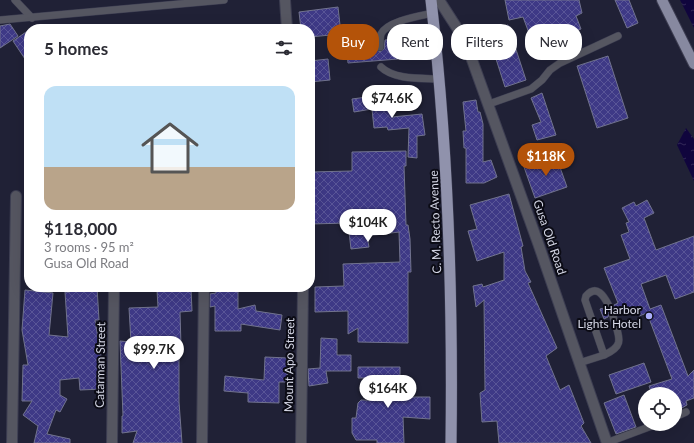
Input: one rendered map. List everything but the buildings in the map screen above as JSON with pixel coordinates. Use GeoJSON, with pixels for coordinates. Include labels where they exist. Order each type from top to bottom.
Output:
{"type":"FeatureCollection","features":[{"type":"Feature","properties":{"kind":"highway","name":"C. M. Recto Avenue"},"geometry":{"type":"LineString","coordinates":[[431,0],[440,79],[450,250],[451,443]]}},
{"type":"Feature","properties":{"kind":"main road"},"geometry":{"type":"LineString","coordinates":[[662,0],[694,64]]}},
{"type":"Feature","properties":{"kind":"street"},"geometry":{"type":"LineString","coordinates":[[285,0],[287,24]]}},
{"type":"Feature","properties":{"kind":"street","name":"Gusa Old Road"},"geometry":{"type":"LineString","coordinates":[[439,0],[457,28],[471,57],[489,104],[606,443]]}},
{"type":"Feature","properties":{"kind":"street"},"geometry":{"type":"LineString","coordinates":[[12,443],[16,196]]}},
{"type":"Feature","properties":{"kind":"street","name":"Catarman Street"},"geometry":{"type":"LineString","coordinates":[[112,443],[114,292]]}},
{"type":"Feature","properties":{"kind":"street"},"geometry":{"type":"LineString","coordinates":[[202,443],[204,292]]}},
{"type":"Feature","properties":{"kind":"street","name":"Mount Apo Street"},"geometry":{"type":"LineString","coordinates":[[301,443],[303,292]]}},
{"type":"Feature","properties":{"kind":"lane"},"geometry":{"type":"LineString","coordinates":[[15,0],[32,18]]}},
{"type":"Feature","properties":{"kind":"lane"},"geometry":{"type":"LineString","coordinates":[[0,20],[224,0]]}},
{"type":"Feature","properties":{"kind":"lane"},"geometry":{"type":"LineString","coordinates":[[380,47],[381,34],[386,29],[402,20],[433,13]]}},
{"type":"Feature","properties":{"kind":"lane"},"geometry":{"type":"LineString","coordinates":[[489,104],[531,89],[542,80],[550,70],[560,63],[618,36]]}},
{"type":"Feature","properties":{"kind":"lane"},"geometry":{"type":"LineString","coordinates":[[381,67],[387,73],[440,79]]}},
{"type":"Feature","properties":{"kind":"lane"},"geometry":{"type":"LineString","coordinates":[[604,355],[585,300],[586,296],[595,290],[599,291],[609,306]]}},
{"type":"Feature","properties":{"kind":"lane"},"geometry":{"type":"LineString","coordinates":[[579,363],[604,355],[615,350],[618,346],[619,340],[613,316]]}},
{"type":"Feature","properties":{"kind":"lane"},"geometry":{"type":"LineString","coordinates":[[682,414],[686,412]]}},
{"type":"Feature","properties":{"kind":"lane"},"geometry":{"type":"LineString","coordinates":[[606,443],[638,431]]}},
{"type":"Feature","properties":{"kind":"water"},"geometry":{"type":"Polygon","coordinates":[[[680,0],[694,0],[694,28],[680,0]]]}},
{"type":"Feature","properties":{"kind":"water"},"geometry":{"type":"Polygon","coordinates":[[[686,128],[694,139],[694,181],[677,145],[686,128]]]}},
{"type":"Feature","properties":{"kind":"place","name":"Harbor Lights Hotel"},"geometry":{"type":"Point","coordinates":[649,316]}}]}
